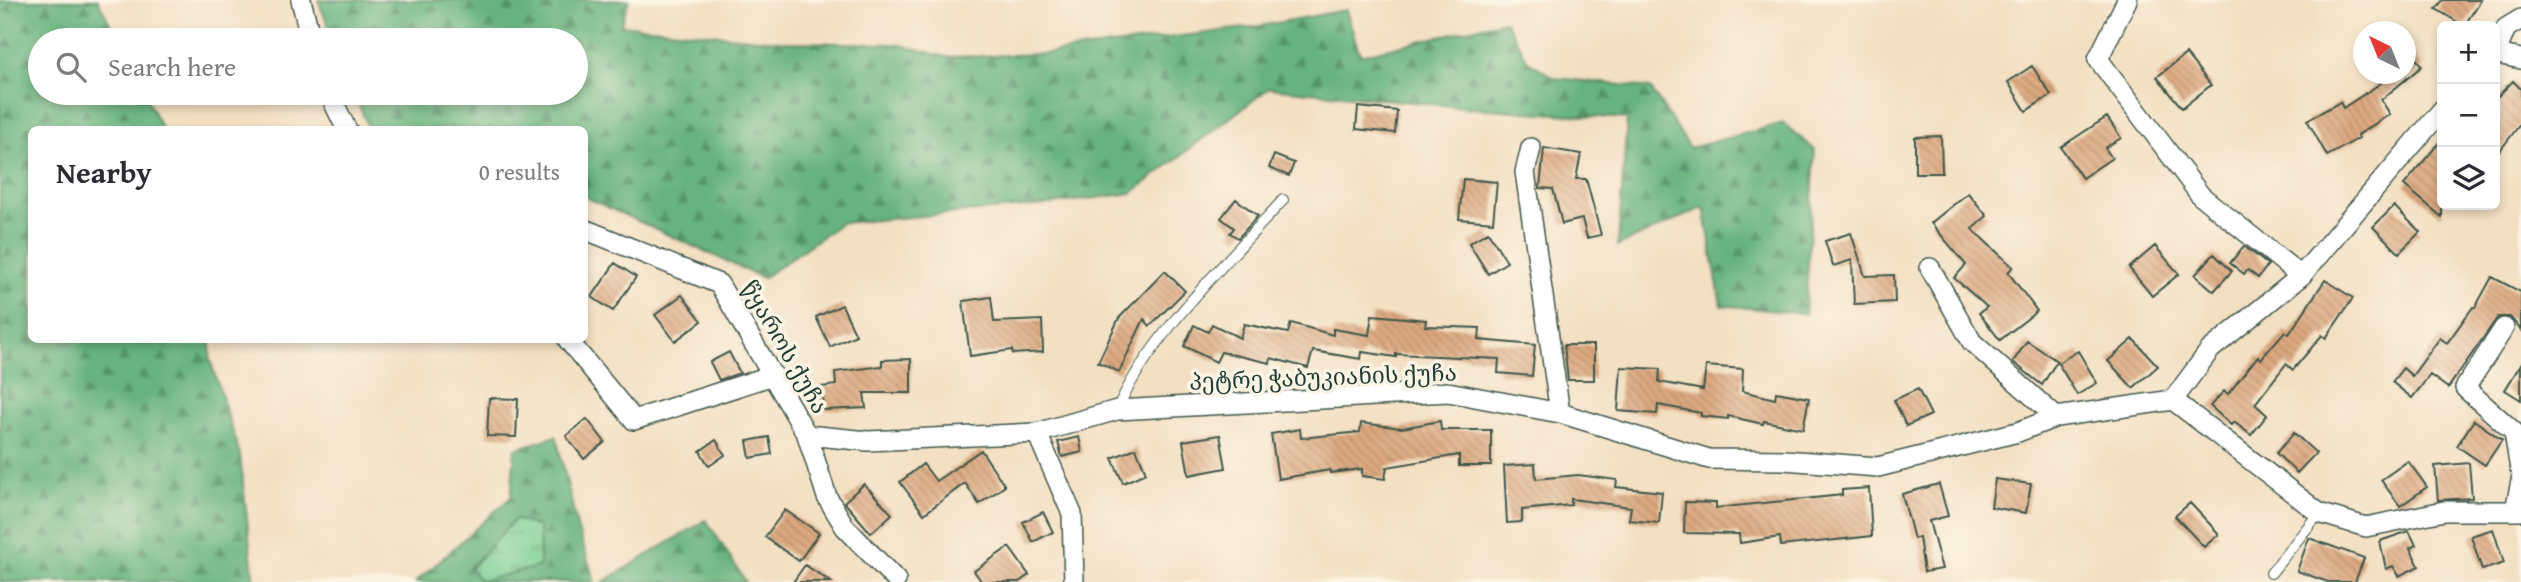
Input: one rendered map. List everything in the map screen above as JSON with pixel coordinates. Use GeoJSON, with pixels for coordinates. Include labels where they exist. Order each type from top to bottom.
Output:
{"type":"FeatureCollection","features":[{"type":"Feature","properties":{"kind":"street"},"geometry":{"type":"LineString","coordinates":[[301,0],[309,28]]}},
{"type":"Feature","properties":{"kind":"street"},"geometry":{"type":"LineString","coordinates":[[2127,0],[2098,60],[2202,196],[2301,276]]}},
{"type":"Feature","properties":{"kind":"street"},"geometry":{"type":"LineString","coordinates":[[2500,44],[2506,28],[2521,19]]}},
{"type":"Feature","properties":{"kind":"street"},"geometry":{"type":"LineString","coordinates":[[2500,56],[2521,59]]}},
{"type":"Feature","properties":{"kind":"street"},"geometry":{"type":"LineString","coordinates":[[336,105],[345,126]]}},
{"type":"Feature","properties":{"kind":"street"},"geometry":{"type":"LineString","coordinates":[[2437,116],[2301,276],[2210,351],[2173,400],[2319,513],[2366,527],[2444,511],[2518,511],[2521,478],[2514,432],[2465,388],[2504,328]]}},
{"type":"Feature","properties":{"kind":"street"},"geometry":{"type":"LineString","coordinates":[[1531,148],[1525,172],[1560,413]]}},
{"type":"Feature","properties":{"kind":"street","name":"წყაროს ქუჩა"},"geometry":{"type":"LineString","coordinates":[[588,231],[719,284],[807,435],[868,441],[1037,433]]}},
{"type":"Feature","properties":{"kind":"street"},"geometry":{"type":"LineString","coordinates":[[1930,268],[1972,342],[2056,416]]}},
{"type":"Feature","properties":{"kind":"street"},"geometry":{"type":"LineString","coordinates":[[570,343],[634,420],[773,375]]}},
{"type":"Feature","properties":{"kind":"street","name":"პეტრე ჭაბუკიანის ქუჩა"},"geometry":{"type":"LineString","coordinates":[[1037,433],[1117,410],[1448,392],[1560,413],[1709,459],[1784,460],[1878,467],[2018,432],[2056,416],[2173,400]]}},
{"type":"Feature","properties":{"kind":"street"},"geometry":{"type":"LineString","coordinates":[[1037,433],[1072,514],[1074,582]]}},
{"type":"Feature","properties":{"kind":"street"},"geometry":{"type":"LineString","coordinates":[[807,435],[827,497],[839,517],[896,580]]}},
{"type":"Feature","properties":{"kind":"lane"},"geometry":{"type":"LineString","coordinates":[[1117,410],[1130,379],[1201,291],[1283,200]]}},
{"type":"Feature","properties":{"kind":"lane"},"geometry":{"type":"LineString","coordinates":[[2271,573],[2319,513]]}},
{"type":"Feature","properties":{"kind":"green space"},"geometry":{"type":"Polygon","coordinates":[[[0,0],[98,0],[112,28],[28,28],[28,105],[150,105],[160,126],[28,126],[28,343],[211,343],[210,359],[240,455],[254,582],[0,582],[0,0]]]}},
{"type":"Feature","properties":{"kind":"green space"},"geometry":{"type":"Polygon","coordinates":[[[318,0],[629,0],[621,25],[788,42],[897,44],[946,57],[1042,54],[1260,26],[1346,10],[1360,55],[1505,21],[1528,61],[1555,78],[1650,88],[1690,148],[1783,123],[1815,150],[1805,314],[1721,305],[1704,207],[1618,246],[1627,119],[1473,108],[1269,88],[1132,193],[1037,206],[841,223],[763,278],[588,198],[588,126],[368,126],[359,105],[588,105],[588,28],[329,28],[318,0]]]}},
{"type":"Feature","properties":{"kind":"green space"},"geometry":{"type":"Polygon","coordinates":[[[556,436],[578,530],[595,582],[416,582],[511,497],[515,449],[556,436]],[[515,519],[470,568],[481,581],[540,566],[539,527],[515,519]]]}},
{"type":"Feature","properties":{"kind":"green space"},"geometry":{"type":"Polygon","coordinates":[[[515,519],[539,526],[540,567],[481,582],[470,569],[515,519]]]}},
{"type":"Feature","properties":{"kind":"green space"},"geometry":{"type":"Polygon","coordinates":[[[706,520],[746,582],[603,582],[706,520]]]}},
{"type":"Feature","properties":{"kind":"building"},"geometry":{"type":"Polygon","coordinates":[[[2443,0],[2481,0],[2467,21],[2456,21],[2436,9],[2443,0]]]}},
{"type":"Feature","properties":{"kind":"building"},"geometry":{"type":"Polygon","coordinates":[[[2186,54],[2211,85],[2182,108],[2157,77],[2186,54]]]}},
{"type":"Feature","properties":{"kind":"building"},"geometry":{"type":"Polygon","coordinates":[[[2416,59],[2422,66],[2416,71],[2416,59]]]}},
{"type":"Feature","properties":{"kind":"building"},"geometry":{"type":"Polygon","coordinates":[[[2032,66],[2051,95],[2026,111],[2008,82],[2032,66]]]}},
{"type":"Feature","properties":{"kind":"building"},"geometry":{"type":"Polygon","coordinates":[[[2513,81],[2521,89],[2521,123],[2500,150],[2500,147],[2500,94],[2513,81]]]}},
{"type":"Feature","properties":{"kind":"building"},"geometry":{"type":"Polygon","coordinates":[[[2379,84],[2400,84],[2381,100],[2390,114],[2358,135],[2359,138],[2327,156],[2307,120],[2340,102],[2343,108],[2379,84]]]}},
{"type":"Feature","properties":{"kind":"building"},"geometry":{"type":"Polygon","coordinates":[[[1358,107],[1397,111],[1395,133],[1356,129],[1358,107]]]}},
{"type":"Feature","properties":{"kind":"building"},"geometry":{"type":"Polygon","coordinates":[[[2107,117],[2121,138],[2105,148],[2112,158],[2082,178],[2061,147],[2107,117]]]}},
{"type":"Feature","properties":{"kind":"building"},"geometry":{"type":"Polygon","coordinates":[[[1941,136],[1942,173],[1915,173],[1915,137],[1941,136]]]}},
{"type":"Feature","properties":{"kind":"building"},"geometry":{"type":"Polygon","coordinates":[[[2437,145],[2437,210],[2442,210],[2442,217],[2404,185],[2437,145]]]}},
{"type":"Feature","properties":{"kind":"building"},"geometry":{"type":"Polygon","coordinates":[[[1544,148],[1581,154],[1576,179],[1586,179],[1601,235],[1587,238],[1582,219],[1562,224],[1553,189],[1540,188],[1544,148]]]}},
{"type":"Feature","properties":{"kind":"building"},"geometry":{"type":"Polygon","coordinates":[[[1274,155],[1294,163],[1289,176],[1269,168],[1274,155]]]}},
{"type":"Feature","properties":{"kind":"building"},"geometry":{"type":"Polygon","coordinates":[[[1463,179],[1497,182],[1493,222],[1459,219],[1463,179]]]}},
{"type":"Feature","properties":{"kind":"building"},"geometry":{"type":"Polygon","coordinates":[[[1968,193],[1987,216],[1972,229],[2013,267],[2008,272],[2037,311],[2000,340],[1979,313],[1987,307],[1954,278],[1966,265],[1931,223],[1968,193]]]}},
{"type":"Feature","properties":{"kind":"building"},"geometry":{"type":"Polygon","coordinates":[[[1236,199],[1258,216],[1238,238],[1230,233],[1234,228],[1221,218],[1236,199]]]}},
{"type":"Feature","properties":{"kind":"building"},"geometry":{"type":"Polygon","coordinates":[[[2394,206],[2420,232],[2399,253],[2373,227],[2394,206]]]}},
{"type":"Feature","properties":{"kind":"building"},"geometry":{"type":"Polygon","coordinates":[[[1488,232],[1507,262],[1488,274],[1469,243],[1488,232]]]}},
{"type":"Feature","properties":{"kind":"building"},"geometry":{"type":"Polygon","coordinates":[[[1851,233],[1865,276],[1894,275],[1895,302],[1854,304],[1852,260],[1833,266],[1825,241],[1851,233]]]}},
{"type":"Feature","properties":{"kind":"building"},"geometry":{"type":"Polygon","coordinates":[[[2155,246],[2179,274],[2152,296],[2129,268],[2155,246]]]}},
{"type":"Feature","properties":{"kind":"building"},"geometry":{"type":"Polygon","coordinates":[[[2244,246],[2268,265],[2258,278],[2248,270],[2244,274],[2230,263],[2244,246]]]}},
{"type":"Feature","properties":{"kind":"building"},"geometry":{"type":"Polygon","coordinates":[[[2214,254],[2232,271],[2214,291],[2195,275],[2214,254]]]}},
{"type":"Feature","properties":{"kind":"building"},"geometry":{"type":"Polygon","coordinates":[[[615,263],[636,277],[613,311],[592,297],[615,263]]]}},
{"type":"Feature","properties":{"kind":"building"},"geometry":{"type":"Polygon","coordinates":[[[1165,271],[1185,291],[1150,326],[1144,319],[1119,372],[1098,362],[1119,318],[1165,271]]]}},
{"type":"Feature","properties":{"kind":"building"},"geometry":{"type":"Polygon","coordinates":[[[2492,277],[2521,292],[2521,330],[2510,317],[2498,317],[2448,388],[2430,375],[2412,398],[2392,382],[2403,368],[2412,376],[2440,338],[2447,343],[2473,307],[2475,308],[2492,277]]]}},
{"type":"Feature","properties":{"kind":"building"},"geometry":{"type":"Polygon","coordinates":[[[2325,280],[2353,298],[2326,338],[2322,335],[2293,370],[2286,364],[2255,404],[2267,415],[2251,435],[2234,422],[2231,425],[2210,406],[2224,391],[2228,394],[2258,356],[2261,359],[2285,331],[2289,334],[2325,280]]]}},
{"type":"Feature","properties":{"kind":"building"},"geometry":{"type":"Polygon","coordinates":[[[682,295],[702,321],[675,341],[655,315],[682,295]]]}},
{"type":"Feature","properties":{"kind":"building"},"geometry":{"type":"Polygon","coordinates":[[[991,297],[994,322],[1042,320],[1043,352],[1013,354],[1012,350],[970,356],[963,301],[991,297]]]}},
{"type":"Feature","properties":{"kind":"building"},"geometry":{"type":"Polygon","coordinates":[[[842,305],[856,335],[830,347],[816,317],[842,305]]]}},
{"type":"Feature","properties":{"kind":"building"},"geometry":{"type":"Polygon","coordinates":[[[1372,315],[1426,320],[1425,326],[1480,328],[1479,340],[1535,345],[1532,376],[1498,373],[1499,359],[1396,354],[1396,357],[1362,352],[1361,359],[1313,351],[1308,368],[1271,358],[1270,363],[1221,352],[1216,362],[1184,346],[1194,325],[1208,332],[1212,324],[1240,338],[1244,324],[1288,333],[1291,323],[1333,335],[1333,329],[1369,335],[1372,315]]]}},
{"type":"Feature","properties":{"kind":"building"},"geometry":{"type":"Polygon","coordinates":[[[2133,339],[2158,366],[2133,388],[2108,361],[2133,339]]]}},
{"type":"Feature","properties":{"kind":"building"},"geometry":{"type":"Polygon","coordinates":[[[2027,341],[2057,361],[2042,385],[2013,362],[2027,341]]]}},
{"type":"Feature","properties":{"kind":"building"},"geometry":{"type":"Polygon","coordinates":[[[1564,345],[1594,345],[1594,380],[1568,380],[1564,345]]]}},
{"type":"Feature","properties":{"kind":"building"},"geometry":{"type":"Polygon","coordinates":[[[2078,351],[2097,383],[2077,395],[2058,363],[2078,351]]]}},
{"type":"Feature","properties":{"kind":"building"},"geometry":{"type":"Polygon","coordinates":[[[729,352],[740,373],[719,380],[710,362],[729,352]]]}},
{"type":"Feature","properties":{"kind":"building"},"geometry":{"type":"Polygon","coordinates":[[[911,359],[911,393],[864,393],[866,408],[824,410],[821,387],[836,385],[835,372],[882,366],[882,360],[911,359]]]}},
{"type":"Feature","properties":{"kind":"building"},"geometry":{"type":"Polygon","coordinates":[[[2521,364],[2521,400],[2505,390],[2521,364]]]}},
{"type":"Feature","properties":{"kind":"building"},"geometry":{"type":"Polygon","coordinates":[[[1706,366],[1743,369],[1742,391],[1775,399],[1776,392],[1809,398],[1803,429],[1728,416],[1728,419],[1701,416],[1701,413],[1658,405],[1657,414],[1618,411],[1621,367],[1660,369],[1659,382],[1703,390],[1706,366]]]}},
{"type":"Feature","properties":{"kind":"building"},"geometry":{"type":"Polygon","coordinates":[[[1918,389],[1931,415],[1906,426],[1894,400],[1918,389]]]}},
{"type":"Feature","properties":{"kind":"building"},"geometry":{"type":"Polygon","coordinates":[[[489,398],[518,399],[516,437],[487,436],[489,398]]]}},
{"type":"Feature","properties":{"kind":"building"},"geometry":{"type":"Polygon","coordinates":[[[587,419],[605,442],[584,459],[566,436],[587,419]]]}},
{"type":"Feature","properties":{"kind":"building"},"geometry":{"type":"Polygon","coordinates":[[[2474,420],[2502,440],[2485,465],[2457,446],[2474,420]]]}},
{"type":"Feature","properties":{"kind":"building"},"geometry":{"type":"Polygon","coordinates":[[[1440,421],[1441,430],[1491,430],[1491,466],[1459,466],[1459,455],[1387,467],[1385,479],[1362,476],[1362,469],[1330,473],[1330,470],[1278,479],[1271,434],[1300,429],[1301,438],[1360,432],[1361,423],[1402,428],[1440,421]]]}},
{"type":"Feature","properties":{"kind":"building"},"geometry":{"type":"Polygon","coordinates":[[[2294,433],[2316,453],[2297,473],[2276,453],[2294,433]]]}},
{"type":"Feature","properties":{"kind":"building"},"geometry":{"type":"Polygon","coordinates":[[[1220,435],[1226,468],[1189,475],[1183,441],[1220,435]]]}},
{"type":"Feature","properties":{"kind":"building"},"geometry":{"type":"Polygon","coordinates":[[[769,437],[772,454],[750,458],[747,441],[769,437]]]}},
{"type":"Feature","properties":{"kind":"building"},"geometry":{"type":"Polygon","coordinates":[[[1079,437],[1082,452],[1062,457],[1058,442],[1079,437]]]}},
{"type":"Feature","properties":{"kind":"building"},"geometry":{"type":"Polygon","coordinates":[[[716,440],[725,455],[709,466],[700,451],[716,440]]]}},
{"type":"Feature","properties":{"kind":"building"},"geometry":{"type":"Polygon","coordinates":[[[1136,448],[1146,473],[1123,483],[1112,458],[1136,448]]]}},
{"type":"Feature","properties":{"kind":"building"},"geometry":{"type":"Polygon","coordinates":[[[981,450],[1005,486],[979,504],[965,483],[924,514],[900,482],[923,464],[936,481],[981,450]]]}},
{"type":"Feature","properties":{"kind":"building"},"geometry":{"type":"Polygon","coordinates":[[[2408,461],[2427,487],[2400,506],[2381,480],[2408,461]]]}},
{"type":"Feature","properties":{"kind":"building"},"geometry":{"type":"Polygon","coordinates":[[[2469,463],[2472,498],[2438,500],[2435,466],[2469,463]]]}},
{"type":"Feature","properties":{"kind":"building"},"geometry":{"type":"Polygon","coordinates":[[[1535,464],[1536,479],[1578,475],[1617,480],[1616,487],[1662,492],[1659,523],[1629,520],[1631,507],[1571,499],[1571,505],[1522,510],[1522,522],[1507,523],[1504,466],[1535,464]]]}},
{"type":"Feature","properties":{"kind":"building"},"geometry":{"type":"Polygon","coordinates":[[[1995,479],[2031,484],[2026,513],[1991,507],[1995,479]]]}},
{"type":"Feature","properties":{"kind":"building"},"geometry":{"type":"Polygon","coordinates":[[[864,484],[892,514],[871,533],[844,502],[864,484]]]}},
{"type":"Feature","properties":{"kind":"building"},"geometry":{"type":"Polygon","coordinates":[[[1939,484],[1948,516],[1929,521],[1942,569],[1924,572],[1919,537],[1914,539],[1902,494],[1939,484]]]}},
{"type":"Feature","properties":{"kind":"building"},"geometry":{"type":"Polygon","coordinates":[[[1869,488],[1872,536],[1781,546],[1780,537],[1740,543],[1739,534],[1684,533],[1685,502],[1716,503],[1716,508],[1842,495],[1842,490],[1869,488]]]}},
{"type":"Feature","properties":{"kind":"building"},"geometry":{"type":"Polygon","coordinates":[[[2190,503],[2219,534],[2204,547],[2175,516],[2190,503]]]}},
{"type":"Feature","properties":{"kind":"building"},"geometry":{"type":"Polygon","coordinates":[[[785,510],[819,533],[799,561],[765,537],[785,510]]]}},
{"type":"Feature","properties":{"kind":"building"},"geometry":{"type":"Polygon","coordinates":[[[1043,512],[1053,532],[1033,542],[1023,522],[1043,512]]]}},
{"type":"Feature","properties":{"kind":"building"},"geometry":{"type":"Polygon","coordinates":[[[2493,529],[2504,563],[2482,570],[2471,536],[2493,529]]]}},
{"type":"Feature","properties":{"kind":"building"},"geometry":{"type":"Polygon","coordinates":[[[2409,531],[2416,545],[2410,548],[2419,566],[2399,576],[2393,566],[2386,569],[2380,541],[2409,531]]]}},
{"type":"Feature","properties":{"kind":"building"},"geometry":{"type":"Polygon","coordinates":[[[2309,538],[2364,558],[2355,582],[2328,582],[2297,571],[2309,538]]]}},
{"type":"Feature","properties":{"kind":"building"},"geometry":{"type":"Polygon","coordinates":[[[1009,547],[1029,575],[1019,582],[982,582],[974,571],[1009,547]]]}},
{"type":"Feature","properties":{"kind":"building"},"geometry":{"type":"Polygon","coordinates":[[[805,565],[831,582],[793,582],[805,565]]]}}]}
